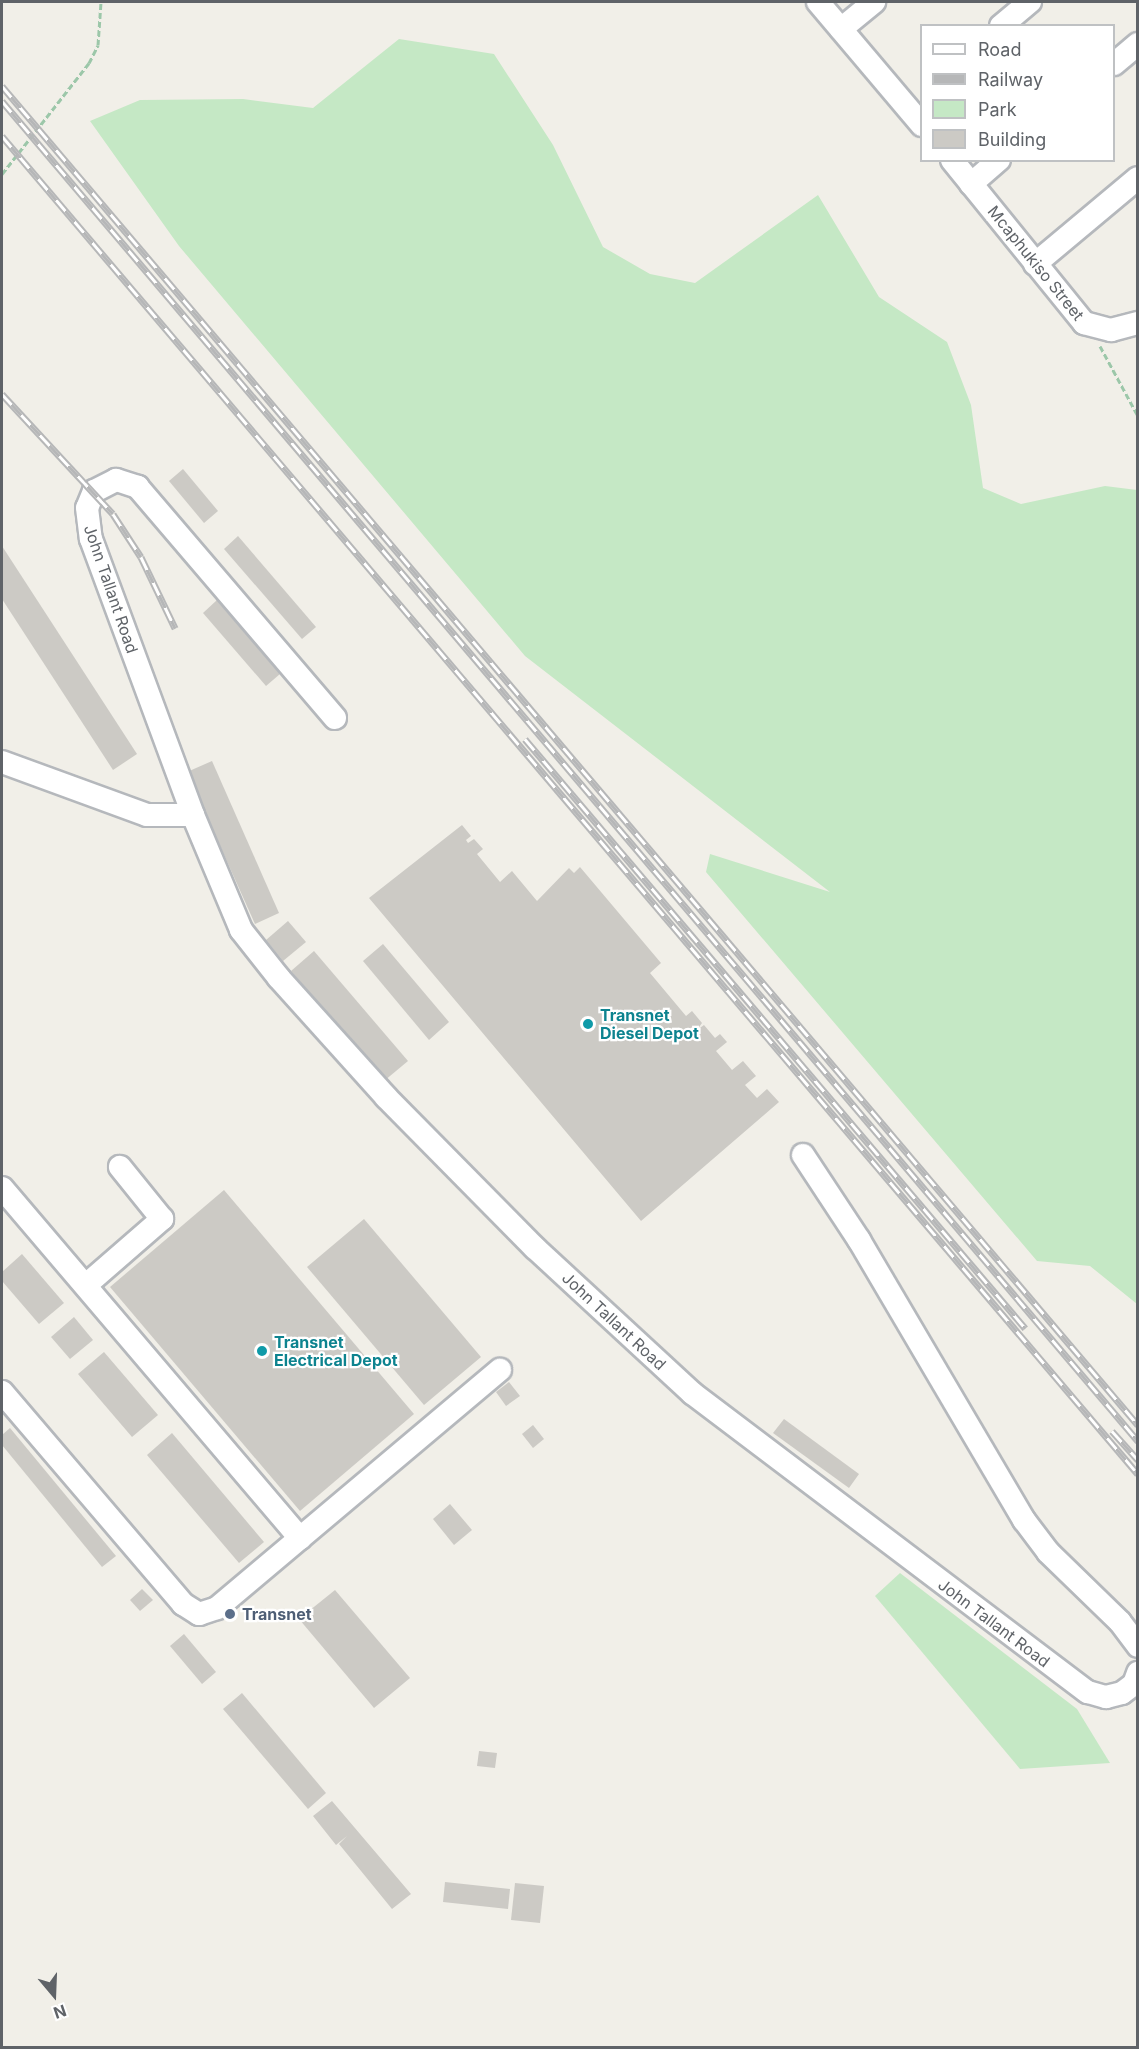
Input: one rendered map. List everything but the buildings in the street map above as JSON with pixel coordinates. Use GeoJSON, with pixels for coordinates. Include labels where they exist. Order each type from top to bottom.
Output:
{"type":"FeatureCollection","features":[{"type":"Feature","properties":{"kind":"street"},"geometry":{"type":"LineString","coordinates":[[818,2],[841,29],[914,99],[920,121]]}},
{"type":"Feature","properties":{"kind":"street"},"geometry":{"type":"LineString","coordinates":[[841,29],[874,2]]}},
{"type":"Feature","properties":{"kind":"street"},"geometry":{"type":"LineString","coordinates":[[1003,24],[1030,2]]}},
{"type":"Feature","properties":{"kind":"street"},"geometry":{"type":"LineString","coordinates":[[1115,62],[1137,44]]}},
{"type":"Feature","properties":{"kind":"street","name":"Mcaphukiso Street"},"geometry":{"type":"LineString","coordinates":[[954,162],[1083,323],[1096,329],[1124,329],[1137,323]]}},
{"type":"Feature","properties":{"kind":"street"},"geometry":{"type":"LineString","coordinates":[[972,184],[997,162]]}},
{"type":"Feature","properties":{"kind":"street"},"geometry":{"type":"LineString","coordinates":[[1035,264],[1137,178]]}},
{"type":"Feature","properties":{"kind":"street","name":"John Tallant Road"},"geometry":{"type":"LineString","coordinates":[[335,718],[152,500],[138,487],[120,480],[100,487],[87,508],[89,530],[193,815],[241,930],[262,959],[386,1096],[634,1342],[743,1433],[1088,1692],[1107,1697],[1122,1692],[1134,1684],[1137,1672]]}},
{"type":"Feature","properties":{"kind":"street"},"geometry":{"type":"LineString","coordinates":[[2,762],[147,815],[193,815]]}},
{"type":"Feature","properties":{"kind":"street"},"geometry":{"type":"LineString","coordinates":[[803,1155],[859,1240],[1024,1520],[1048,1552],[1120,1622],[1137,1646]]}},
{"type":"Feature","properties":{"kind":"street"},"geometry":{"type":"LineString","coordinates":[[86,1285],[162,1219],[120,1167]]}},
{"type":"Feature","properties":{"kind":"street"},"geometry":{"type":"LineString","coordinates":[[2,1188],[300,1538]]}},
{"type":"Feature","properties":{"kind":"street"},"geometry":{"type":"LineString","coordinates":[[2,1392],[194,1613],[218,1608],[500,1370]]}},
{"type":"Feature","properties":{"kind":"path"},"geometry":{"type":"LineString","coordinates":[[2,174],[89,63],[98,45],[101,2]]}},
{"type":"Feature","properties":{"kind":"path"},"geometry":{"type":"LineString","coordinates":[[1096,329],[1107,365],[1137,417]]}},
{"type":"Feature","properties":{"kind":"green space"},"geometry":{"type":"Polygon","coordinates":[[[399,39],[494,54],[553,145],[603,247],[650,274],[695,283],[818,195],[879,297],[947,342],[971,405],[983,488],[1021,504],[1105,486],[1137,490],[1137,1304],[1090,1266],[1037,1261],[706,872],[710,854],[830,892],[525,656],[179,246],[90,121],[140,100],[243,99],[313,108],[399,39]]]}},
{"type":"Feature","properties":{"kind":"green space"},"geometry":{"type":"Polygon","coordinates":[[[900,1573],[1077,1709],[1110,1763],[1020,1769],[875,1596],[900,1573]]]}},
{"type":"Feature","properties":{"kind":"railway"},"geometry":{"type":"LineString","coordinates":[[2,86],[1138,1425]]}},
{"type":"Feature","properties":{"kind":"railway"},"geometry":{"type":"LineString","coordinates":[[2,101],[1138,1441]]}},
{"type":"Feature","properties":{"kind":"railway"},"geometry":{"type":"LineString","coordinates":[[2,136],[1138,1474]]}},
{"type":"Feature","properties":{"kind":"railway"},"geometry":{"type":"LineString","coordinates":[[2,394],[113,514],[141,557],[175,628]]}},
{"type":"Feature","properties":{"kind":"railway"},"geometry":{"type":"LineString","coordinates":[[525,739],[1025,1328]]}},
{"type":"Feature","properties":{"kind":"railway"},"geometry":{"type":"LineString","coordinates":[[1112,1431],[1138,1460]]}},
{"type":"Feature","properties":{"kind":"place","name":"Transnet Diesel Depot"},"geometry":{"type":"Point","coordinates":[588,1024]}},
{"type":"Feature","properties":{"kind":"place","name":"Transnet Electrical Depot"},"geometry":{"type":"Point","coordinates":[262,1351]}},
{"type":"Feature","properties":{"kind":"place","name":"Transnet"},"geometry":{"type":"Point","coordinates":[230,1614]}}]}
